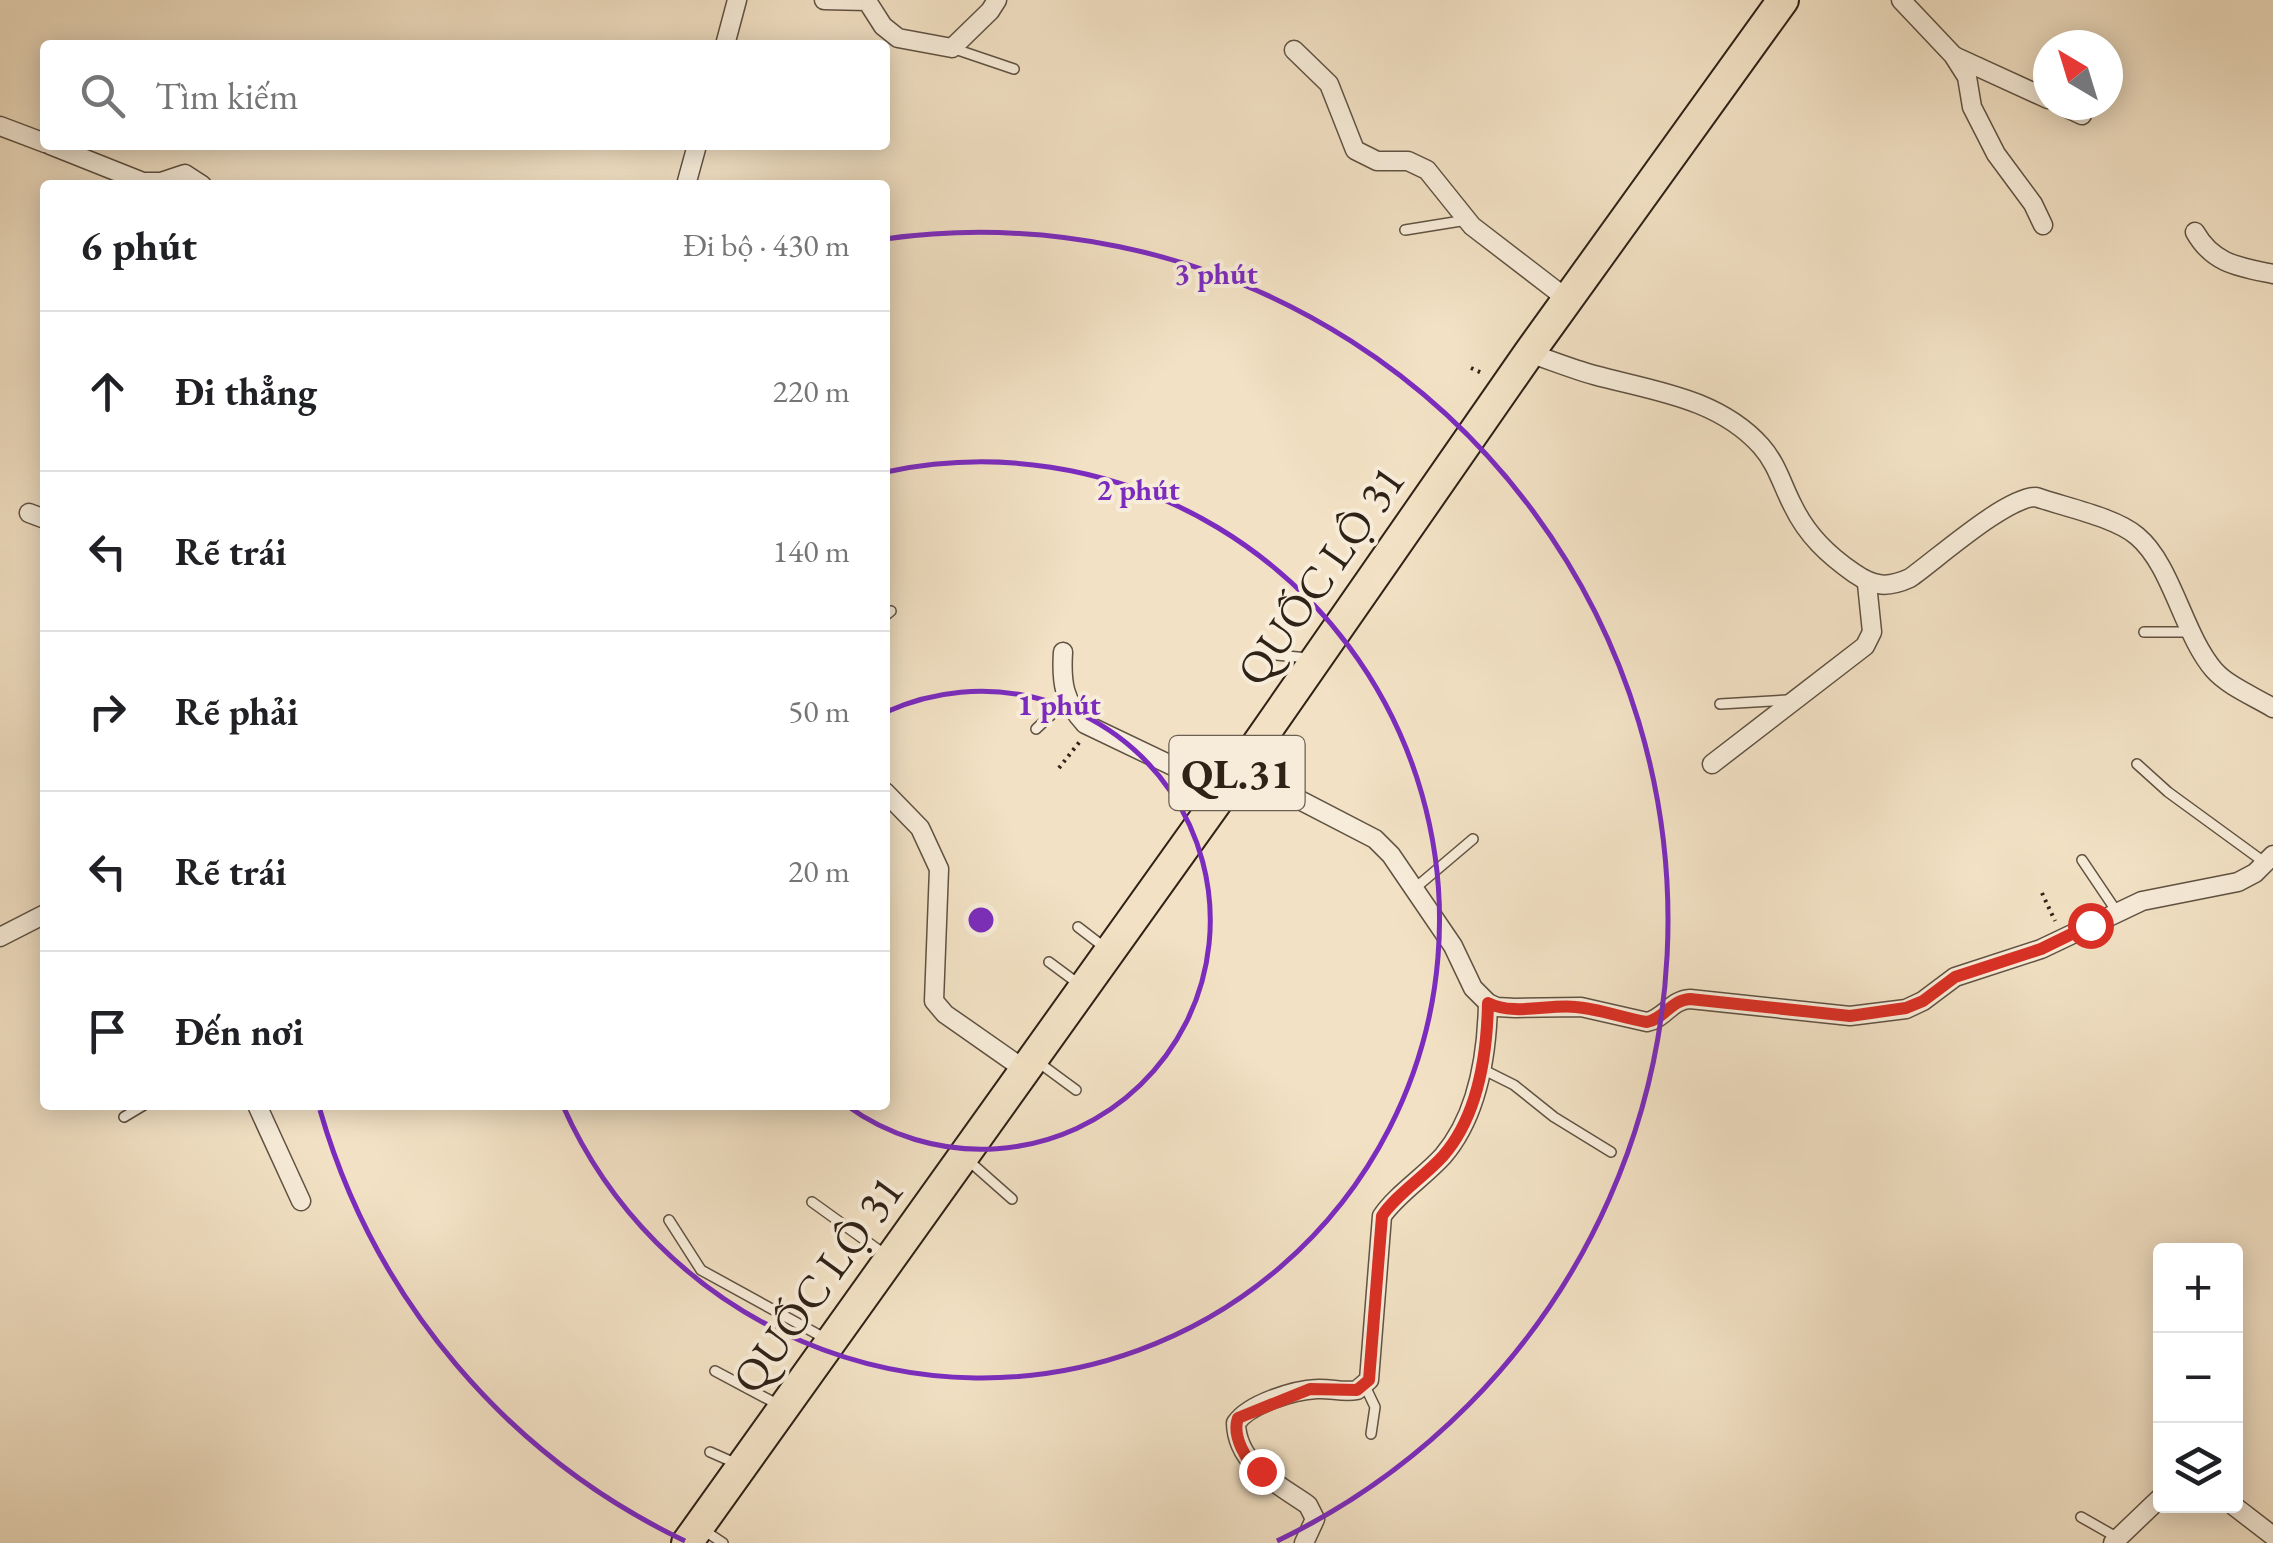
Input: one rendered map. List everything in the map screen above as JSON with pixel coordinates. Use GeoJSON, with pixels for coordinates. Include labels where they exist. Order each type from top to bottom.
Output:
{"type":"FeatureCollection","features":[{"type":"Feature","properties":{"kind":"highway","name":"QUỐC LỘ 31"},"geometry":{"type":"LineString","coordinates":[[703,1538],[742,1466],[1232,780],[1529,352],[1783,0]]}},
{"type":"Feature","properties":{"kind":"street"},"geometry":{"type":"LineString","coordinates":[[725,40],[737,0]]}},
{"type":"Feature","properties":{"kind":"street"},"geometry":{"type":"LineString","coordinates":[[824,0],[867,1],[883,26],[898,38],[952,48],[990,12],[997,0]]}},
{"type":"Feature","properties":{"kind":"street"},"geometry":{"type":"LineString","coordinates":[[1901,0],[1954,55],[1967,77],[1972,107],[1996,154],[2033,204],[2043,226]]}},
{"type":"Feature","properties":{"kind":"street"},"geometry":{"type":"LineString","coordinates":[[1294,50],[1330,84],[1355,150],[1377,161],[1408,161],[1427,170],[1467,220],[1568,299]]}},
{"type":"Feature","properties":{"kind":"street"},"geometry":{"type":"LineString","coordinates":[[1954,55],[2033,92]]}},
{"type":"Feature","properties":{"kind":"street"},"geometry":{"type":"LineString","coordinates":[[0,126],[40,141]]}},
{"type":"Feature","properties":{"kind":"street"},"geometry":{"type":"LineString","coordinates":[[63,150],[137,180]]}},
{"type":"Feature","properties":{"kind":"street"},"geometry":{"type":"LineString","coordinates":[[687,180],[696,150]]}},
{"type":"Feature","properties":{"kind":"street"},"geometry":{"type":"LineString","coordinates":[[167,180],[185,174],[194,180]]}},
{"type":"Feature","properties":{"kind":"street"},"geometry":{"type":"LineString","coordinates":[[2195,232],[2212,254],[2230,266],[2273,274]]}},
{"type":"Feature","properties":{"kind":"street"},"geometry":{"type":"LineString","coordinates":[[1529,352],[1590,374],[1682,398],[1722,414],[1742,427],[1774,464],[1791,504],[1810,534],[1837,562],[1867,584],[1895,586],[1910,578],[2005,508],[2026,497],[2036,497],[2136,535],[2170,586],[2189,632],[2216,672],[2273,708]]}},
{"type":"Feature","properties":{"kind":"street"},"geometry":{"type":"LineString","coordinates":[[1712,764],[1870,640],[1867,584]]}},
{"type":"Feature","properties":{"kind":"street"},"geometry":{"type":"LineString","coordinates":[[1063,652],[1061,680],[1069,706],[1091,727],[1364,830],[1391,855],[1453,946],[1472,988],[1497,1007],[1581,1007],[1647,1022],[1656,1020],[1680,1000],[1690,999],[1872,1016],[1923,1001],[1955,977],[2041,949],[2159,896],[2222,887],[2255,873],[2270,859]]}},
{"type":"Feature","properties":{"kind":"street"},"geometry":{"type":"LineString","coordinates":[[890,797],[920,828],[939,869],[934,1001],[945,1014],[1029,1064]]}},
{"type":"Feature","properties":{"kind":"street"},"geometry":{"type":"LineString","coordinates":[[0,937],[40,917]]}},
{"type":"Feature","properties":{"kind":"street"},"geometry":{"type":"LineString","coordinates":[[1304,1543],[1315,1519],[1313,1513],[1308,1505],[1252,1466],[1236,1423],[1249,1411],[1310,1389],[1348,1392],[1365,1386],[1370,1374],[1384,1212],[1443,1156],[1470,1115],[1487,1031],[1488,1003]]}},
{"type":"Feature","properties":{"kind":"street"},"geometry":{"type":"LineString","coordinates":[[259,1110],[301,1202]]}},
{"type":"Feature","properties":{"kind":"street"},"geometry":{"type":"LineString","coordinates":[[2116,1540],[2153,1505]]}},
{"type":"Feature","properties":{"kind":"street"},"geometry":{"type":"LineString","coordinates":[[2243,1513],[2273,1536]]}},
{"type":"Feature","properties":{"kind":"lane"},"geometry":{"type":"LineString","coordinates":[[952,48],[1014,69]]}},
{"type":"Feature","properties":{"kind":"lane"},"geometry":{"type":"LineString","coordinates":[[1406,230],[1467,220]]}},
{"type":"Feature","properties":{"kind":"lane"},"geometry":{"type":"LineString","coordinates":[[2144,632],[2189,632]]}},
{"type":"Feature","properties":{"kind":"lane"},"geometry":{"type":"LineString","coordinates":[[1276,654],[1316,659]]}},
{"type":"Feature","properties":{"kind":"lane"},"geometry":{"type":"LineString","coordinates":[[1720,704],[1793,699]]}},
{"type":"Feature","properties":{"kind":"lane"},"geometry":{"type":"LineString","coordinates":[[1036,729],[1067,700]]}},
{"type":"Feature","properties":{"kind":"lane"},"geometry":{"type":"LineString","coordinates":[[2137,764],[2168,792],[2270,859]]}},
{"type":"Feature","properties":{"kind":"lane"},"geometry":{"type":"LineString","coordinates":[[1414,889],[1473,838]]}},
{"type":"Feature","properties":{"kind":"lane"},"geometry":{"type":"LineString","coordinates":[[2082,860],[2117,912]]}},
{"type":"Feature","properties":{"kind":"lane"},"geometry":{"type":"LineString","coordinates":[[1078,927],[1109,950]]}},
{"type":"Feature","properties":{"kind":"lane"},"geometry":{"type":"LineString","coordinates":[[1049,962],[1082,987]]}},
{"type":"Feature","properties":{"kind":"lane"},"geometry":{"type":"LineString","coordinates":[[1029,1064],[1076,1090]]}},
{"type":"Feature","properties":{"kind":"lane"},"geometry":{"type":"LineString","coordinates":[[1480,1067],[1514,1084],[1554,1116],[1611,1152]]}},
{"type":"Feature","properties":{"kind":"lane"},"geometry":{"type":"LineString","coordinates":[[124,1117],[136,1110]]}},
{"type":"Feature","properties":{"kind":"lane"},"geometry":{"type":"LineString","coordinates":[[964,1156],[1012,1199]]}},
{"type":"Feature","properties":{"kind":"lane"},"geometry":{"type":"LineString","coordinates":[[812,1202],[890,1257]]}},
{"type":"Feature","properties":{"kind":"lane"},"geometry":{"type":"LineString","coordinates":[[670,1220],[701,1270],[831,1342]]}},
{"type":"Feature","properties":{"kind":"lane"},"geometry":{"type":"LineString","coordinates":[[715,1372],[784,1408]]}},
{"type":"Feature","properties":{"kind":"lane"},"geometry":{"type":"LineString","coordinates":[[1365,1386],[1374,1407],[1371,1434]]}},
{"type":"Feature","properties":{"kind":"lane"},"geometry":{"type":"LineString","coordinates":[[710,1452],[742,1466]]}},
{"type":"Feature","properties":{"kind":"lane"},"geometry":{"type":"LineString","coordinates":[[2081,1517],[2116,1540]]}},
{"type":"Feature","properties":{"kind":"path"},"geometry":{"type":"LineString","coordinates":[[1059,768],[1091,727]]}},
{"type":"Feature","properties":{"kind":"path"},"geometry":{"type":"LineString","coordinates":[[2042,894],[2063,938]]}},
{"type":"Feature","properties":{"kind":"route"},"geometry":{"type":"LineString","coordinates":[[1261,1471],[1248,1460],[1236,1431],[1238,1418],[1310,1389],[1348,1392],[1365,1386],[1369,1380],[1382,1216],[1443,1156],[1470,1115],[1487,1031],[1488,1003],[1515,1008],[1581,1007],[1647,1022],[1656,1020],[1672,1004],[1690,999],[1872,1016],[1923,1001],[1955,977],[2041,949],[2090,925]]}}]}
